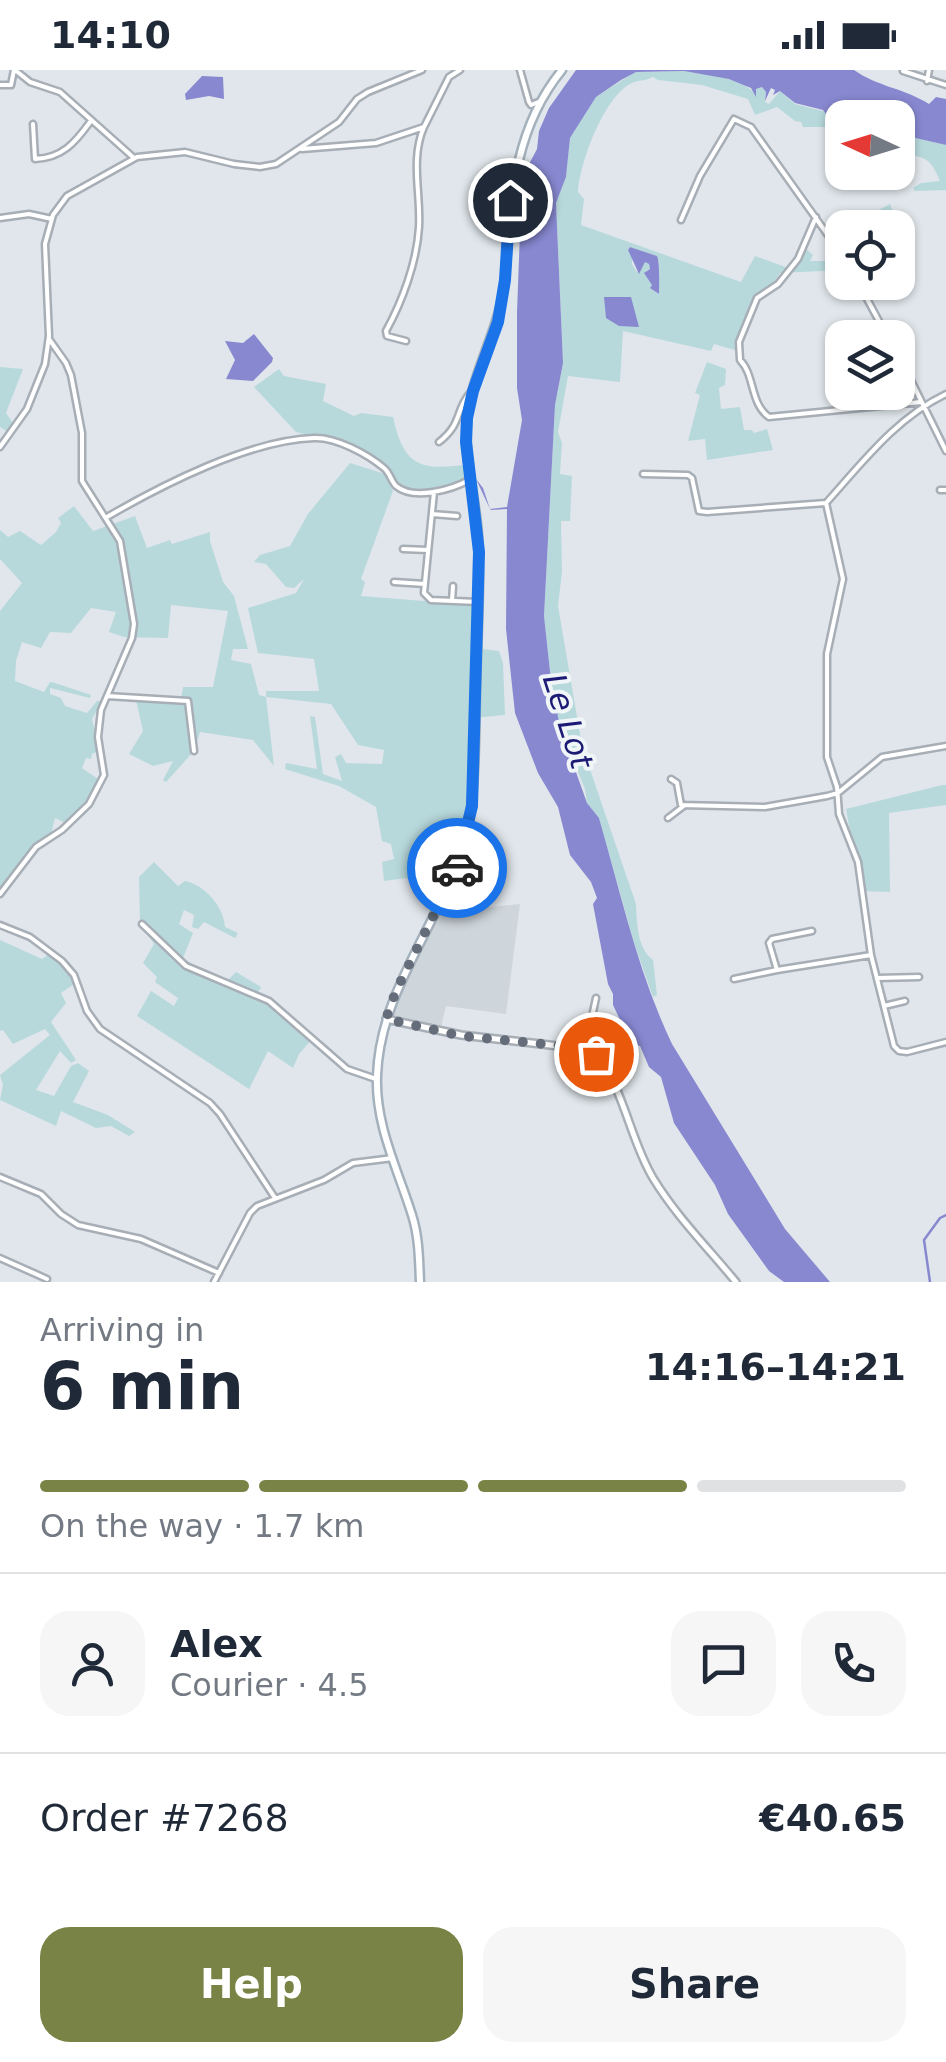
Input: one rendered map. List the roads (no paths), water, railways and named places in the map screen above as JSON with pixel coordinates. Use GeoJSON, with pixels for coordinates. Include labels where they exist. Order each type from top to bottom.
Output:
{"type":"FeatureCollection","features":[{"type":"Feature","properties":{"kind":"main road"},"geometry":{"type":"LineString","coordinates":[[420,1282],[414,1218],[392,1158],[376,1079],[386,1019],[396,991],[448,892],[463,854],[472,806],[479,550],[466,442],[467,418],[498,322],[510,200],[522,150],[544,98],[562,70]]}},
{"type":"Feature","properties":{"kind":"street"},"geometry":{"type":"LineString","coordinates":[[0,85],[10,85],[15,70],[30,82],[60,92],[134,158]]}},
{"type":"Feature","properties":{"kind":"street"},"geometry":{"type":"LineString","coordinates":[[0,447],[35,394],[45,364],[49,340],[46,244],[52,218],[67,196],[134,158],[185,152],[234,164],[268,166],[339,122],[357,99],[368,92],[422,70]]}},
{"type":"Feature","properties":{"kind":"street"},"geometry":{"type":"LineString","coordinates":[[406,341],[387,336],[386,331],[400,308],[419,230],[416,158],[424,127],[449,77],[460,70]]}},
{"type":"Feature","properties":{"kind":"street"},"geometry":{"type":"LineString","coordinates":[[520,70],[528,102],[536,104],[544,98]]}},
{"type":"Feature","properties":{"kind":"street"},"geometry":{"type":"LineString","coordinates":[[927,81],[928,70]]}},
{"type":"Feature","properties":{"kind":"street"},"geometry":{"type":"LineString","coordinates":[[903,71],[946,85]]}},
{"type":"Feature","properties":{"kind":"street"},"geometry":{"type":"LineString","coordinates":[[680,220],[700,176],[734,119],[751,126],[825,230]]}},
{"type":"Feature","properties":{"kind":"street"},"geometry":{"type":"LineString","coordinates":[[34,124],[35,159],[47,159],[74,144],[90,122]]}},
{"type":"Feature","properties":{"kind":"street"},"geometry":{"type":"LineString","coordinates":[[301,148],[376,143],[424,127]]}},
{"type":"Feature","properties":{"kind":"street"},"geometry":{"type":"LineString","coordinates":[[0,218],[29,214],[52,218]]}},
{"type":"Feature","properties":{"kind":"street"},"geometry":{"type":"LineString","coordinates":[[816,217],[798,260],[786,276],[757,298],[739,342],[740,360],[748,367],[759,407],[769,417],[922,404],[946,394]]}},
{"type":"Feature","properties":{"kind":"street"},"geometry":{"type":"LineString","coordinates":[[0,894],[36,847],[62,830],[89,804],[104,771],[98,724],[134,624],[120,540],[82,481],[82,433],[70,375],[49,340]]}},
{"type":"Feature","properties":{"kind":"street"},"geometry":{"type":"LineString","coordinates":[[915,389],[946,449]]}},
{"type":"Feature","properties":{"kind":"street"},"geometry":{"type":"LineString","coordinates":[[439,442],[458,423],[466,396],[473,391]]}},
{"type":"Feature","properties":{"kind":"street"},"geometry":{"type":"LineString","coordinates":[[642,474],[688,475],[699,510],[706,512],[826,503],[878,445],[922,404]]}},
{"type":"Feature","properties":{"kind":"street"},"geometry":{"type":"LineString","coordinates":[[107,516],[198,470],[268,445],[312,438],[368,457],[388,471],[394,484],[403,490],[453,489],[472,478]]}},
{"type":"Feature","properties":{"kind":"street"},"geometry":{"type":"LineString","coordinates":[[434,492],[425,584],[428,598],[478,602]]}},
{"type":"Feature","properties":{"kind":"street"},"geometry":{"type":"LineString","coordinates":[[826,503],[843,574],[827,654],[828,757],[838,793],[837,808],[861,876],[871,955],[899,1051],[946,1042]]}},
{"type":"Feature","properties":{"kind":"street"},"geometry":{"type":"LineString","coordinates":[[432,514],[457,516]]}},
{"type":"Feature","properties":{"kind":"street"},"geometry":{"type":"LineString","coordinates":[[403,548],[430,550]]}},
{"type":"Feature","properties":{"kind":"street"},"geometry":{"type":"LineString","coordinates":[[394,582],[425,584]]}},
{"type":"Feature","properties":{"kind":"street"},"geometry":{"type":"LineString","coordinates":[[452,601],[453,586]]}},
{"type":"Feature","properties":{"kind":"street"},"geometry":{"type":"LineString","coordinates":[[107,696],[188,702],[194,751]]}},
{"type":"Feature","properties":{"kind":"street"},"geometry":{"type":"LineString","coordinates":[[671,780],[677,782],[680,802],[685,805],[764,807],[838,793],[882,757],[946,746]]}},
{"type":"Feature","properties":{"kind":"street"},"geometry":{"type":"LineString","coordinates":[[668,818],[685,805]]}},
{"type":"Feature","properties":{"kind":"street"},"geometry":{"type":"LineString","coordinates":[[142,924],[186,966],[269,1001],[347,1068],[376,1079]]}},
{"type":"Feature","properties":{"kind":"street"},"geometry":{"type":"LineString","coordinates":[[0,925],[30,937],[62,962],[74,975],[87,1011],[100,1030],[220,1114],[275,1198]]}},
{"type":"Feature","properties":{"kind":"street"},"geometry":{"type":"LineString","coordinates":[[777,970],[769,943],[772,939],[812,932]]}},
{"type":"Feature","properties":{"kind":"street"},"geometry":{"type":"LineString","coordinates":[[734,979],[871,955]]}},
{"type":"Feature","properties":{"kind":"street"},"geometry":{"type":"LineString","coordinates":[[876,978],[918,977]]}},
{"type":"Feature","properties":{"kind":"street"},"geometry":{"type":"LineString","coordinates":[[596,998],[592,1012],[596,1054],[615,1086],[652,1176],[697,1238],[736,1282]]}},
{"type":"Feature","properties":{"kind":"street"},"geometry":{"type":"LineString","coordinates":[[884,1006],[905,1001]]}},
{"type":"Feature","properties":{"kind":"street"},"geometry":{"type":"LineString","coordinates":[[386,1019],[461,1036],[585,1048],[596,1054]]}},
{"type":"Feature","properties":{"kind":"street"},"geometry":{"type":"LineString","coordinates":[[214,1282],[250,1213],[258,1206],[324,1180],[353,1163],[392,1158]]}},
{"type":"Feature","properties":{"kind":"street"},"geometry":{"type":"LineString","coordinates":[[0,1184],[3,1178],[41,1194],[78,1225],[140,1238],[219,1272]]}},
{"type":"Feature","properties":{"kind":"street"},"geometry":{"type":"LineString","coordinates":[[0,1258],[47,1278]]}},
{"type":"Feature","properties":{"kind":"water"},"geometry":{"type":"Polygon","coordinates":[[[576,70],[854,70],[929,104],[936,97],[946,99],[946,145],[915,138],[915,100],[825,100],[825,113],[795,103],[780,91],[773,95],[775,90],[771,88],[765,101],[762,87],[756,89],[756,97],[751,88],[729,79],[684,71],[636,72],[596,97],[570,138],[566,177],[556,203],[563,363],[555,405],[544,616],[552,690],[561,730],[587,803],[599,818],[640,961],[672,1044],[785,1229],[830,1282],[784,1282],[769,1271],[728,1214],[715,1185],[674,1123],[661,1077],[649,1067],[640,1046],[632,1045],[613,1005],[593,904],[597,898],[591,882],[570,855],[558,807],[538,773],[515,713],[506,629],[507,509],[491,510],[507,507],[522,420],[517,388],[517,312],[520,232],[528,166],[549,108],[576,70]]]}},
{"type":"Feature","properties":{"kind":"water"},"geometry":{"type":"Polygon","coordinates":[[[202,76],[223,77],[224,99],[209,96],[186,100],[185,94],[202,76]]]}},
{"type":"Feature","properties":{"kind":"water"},"geometry":{"type":"Polygon","coordinates":[[[630,247],[657,256],[659,294],[650,288],[644,273],[650,269],[649,264],[645,262],[639,274],[630,247]]]}},
{"type":"Feature","properties":{"kind":"water"},"geometry":{"type":"Polygon","coordinates":[[[604,297],[631,297],[639,327],[619,326],[606,318],[604,297]]]}},
{"type":"Feature","properties":{"kind":"water"},"geometry":{"type":"Polygon","coordinates":[[[254,334],[273,358],[272,362],[253,381],[226,379],[235,360],[225,341],[243,343],[254,334]]]}},
{"type":"Feature","properties":{"kind":"waterway"},"geometry":{"type":"LineString","coordinates":[[930,1282],[924,1240],[946,1215]]}},
{"type":"Feature","properties":{"kind":"water label","name":"Le Lot"},"geometry":{"type":"Point","coordinates":[568,721]}}]}
